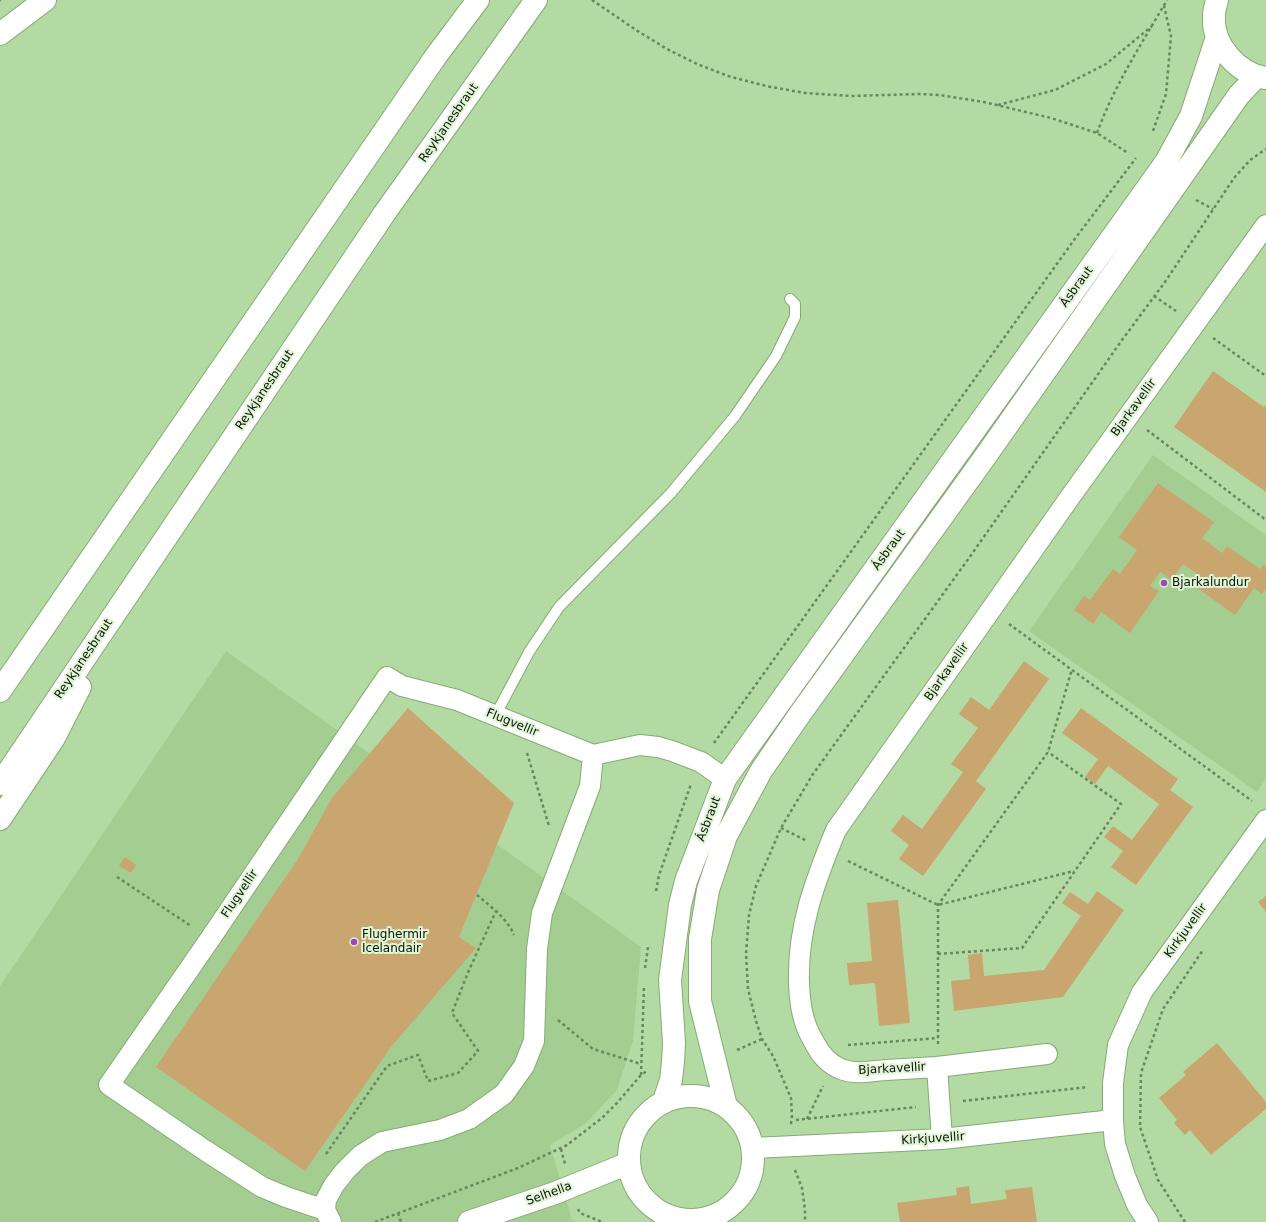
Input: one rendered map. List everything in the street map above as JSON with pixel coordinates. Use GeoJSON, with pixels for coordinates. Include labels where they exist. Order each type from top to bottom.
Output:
{"type":"FeatureCollection","features":[{"type":"Feature","properties":{"kind":"main road"},"geometry":{"type":"LineString","coordinates":[[0,34],[45,0]]}},
{"type":"Feature","properties":{"kind":"main road"},"geometry":{"type":"LineString","coordinates":[[0,691],[436,56],[478,0]]}},
{"type":"Feature","properties":{"kind":"main road","name":"Reykjanesbraut"},"geometry":{"type":"LineString","coordinates":[[0,784],[384,214],[536,0]]}},
{"type":"Feature","properties":{"kind":"main road"},"geometry":{"type":"LineString","coordinates":[[1217,0],[1214,17],[1217,37],[1225,53],[1240,67],[1262,77]]}},
{"type":"Feature","properties":{"kind":"main road","name":"Ásbraut"},"geometry":{"type":"LineString","coordinates":[[664,1101],[671,1080],[673,1062],[674,1043],[670,980],[680,905],[686,881],[725,780],[1166,162],[1191,116],[1217,37]]}},
{"type":"Feature","properties":{"kind":"main road","name":"Ásbraut"},"geometry":{"type":"LineString","coordinates":[[726,1106],[700,1001],[700,939],[708,890],[726,836],[761,771],[800,714],[985,457],[1239,94],[1262,77]]}},
{"type":"Feature","properties":{"kind":"main road"},"geometry":{"type":"LineString","coordinates":[[0,819],[54,738],[129,592]]}},
{"type":"Feature","properties":{"kind":"main road"},"geometry":{"type":"LineString","coordinates":[[0,687],[15,669]]}},
{"type":"Feature","properties":{"kind":"main road"},"geometry":{"type":"LineString","coordinates":[[685,1095],[706,1097],[726,1106],[739,1117],[748,1131],[753,1148],[753,1168],[736,1213],[718,1214],[701,1219],[683,1221],[662,1213],[646,1200],[634,1183],[629,1163],[630,1144],[637,1127],[649,1112],[664,1101],[685,1095]]}},
{"type":"Feature","properties":{"kind":"main road","name":"Selhella"},"geometry":{"type":"LineString","coordinates":[[469,1222],[555,1193],[629,1163]]}},
{"type":"Feature","properties":{"kind":"street","name":"Bjarkavellir"},"geometry":{"type":"LineString","coordinates":[[1047,1054],[937,1067],[856,1072],[841,1069],[828,1062],[806,1030],[800,1003],[798,965],[803,926],[812,891],[836,830],[990,610],[1266,225]]}},
{"type":"Feature","properties":{"kind":"street","name":"Flugvellir"},"geometry":{"type":"LineString","coordinates":[[387,677],[402,686],[457,700],[594,755],[590,786],[542,912],[537,949],[534,1041],[524,1066],[504,1094],[470,1119],[440,1130],[382,1142],[360,1156],[345,1170],[334,1185],[326,1200],[328,1216],[262,1187],[109,1085],[210,939],[387,677]]}},
{"type":"Feature","properties":{"kind":"street"},"geometry":{"type":"LineString","coordinates":[[594,755],[640,745],[658,746],[701,762],[725,780]]}},
{"type":"Feature","properties":{"kind":"street","name":"Kirkjuvellir"},"geometry":{"type":"LineString","coordinates":[[1148,1222],[1137,1205],[1125,1176],[1115,1144],[1113,1120],[1113,1083],[1118,1045],[1142,992],[1261,813]]}},
{"type":"Feature","properties":{"kind":"street","name":"Bjarkavellir"},"geometry":{"type":"LineString","coordinates":[[937,1067],[942,1139]]}},
{"type":"Feature","properties":{"kind":"street","name":"Kirkjuvellir"},"geometry":{"type":"LineString","coordinates":[[753,1148],[942,1139],[1113,1120]]}},
{"type":"Feature","properties":{"kind":"lane"},"geometry":{"type":"LineString","coordinates":[[495,716],[529,652],[559,607],[671,493],[735,416],[776,356],[795,316],[796,304],[790,299]]}},
{"type":"Feature","properties":{"kind":"path"},"geometry":{"type":"LineString","coordinates":[[592,0],[636,30],[684,58],[712,71],[748,82],[772,88],[806,93],[850,96],[920,94],[939,95],[984,102],[1051,118],[1097,133],[1128,153]]}},
{"type":"Feature","properties":{"kind":"path"},"geometry":{"type":"LineString","coordinates":[[1097,133],[1103,117],[1132,59],[1167,0]]}},
{"type":"Feature","properties":{"kind":"path"},"geometry":{"type":"LineString","coordinates":[[996,106],[1055,90],[1106,64],[1152,26]]}},
{"type":"Feature","properties":{"kind":"path"},"geometry":{"type":"LineString","coordinates":[[762,1039],[748,989],[746,954],[747,934],[749,915],[756,886],[781,828],[813,774],[969,558],[1117,346],[1164,282],[1234,178],[1250,160],[1266,150]]}},
{"type":"Feature","properties":{"kind":"path"},"geometry":{"type":"LineString","coordinates":[[1194,199],[1213,209]]}},
{"type":"Feature","properties":{"kind":"path"},"geometry":{"type":"LineString","coordinates":[[1128,416],[1266,520]]}},
{"type":"Feature","properties":{"kind":"path"},"geometry":{"type":"LineString","coordinates":[[990,610],[1261,813]]}},
{"type":"Feature","properties":{"kind":"path"},"geometry":{"type":"LineString","coordinates":[[937,1067],[938,905],[1048,752],[1072,670]]}},
{"type":"Feature","properties":{"kind":"path"},"geometry":{"type":"LineString","coordinates":[[535,732],[527,753],[549,825],[546,833]]}},
{"type":"Feature","properties":{"kind":"path"},"geometry":{"type":"LineString","coordinates":[[938,954],[1022,948],[1121,804],[1048,752]]}},
{"type":"Feature","properties":{"kind":"path"},"geometry":{"type":"LineString","coordinates":[[781,828],[938,905],[1074,871]]}},
{"type":"Feature","properties":{"kind":"path"},"geometry":{"type":"LineString","coordinates":[[117,877],[210,939]]}},
{"type":"Feature","properties":{"kind":"path"},"geometry":{"type":"LineString","coordinates":[[345,1170],[326,1155],[387,1066],[418,1055],[428,1081],[458,1073],[478,1051],[452,1013],[496,911]]}},
{"type":"Feature","properties":{"kind":"path"},"geometry":{"type":"LineString","coordinates":[[512,931],[515,923]]}},
{"type":"Feature","properties":{"kind":"path"},"geometry":{"type":"LineString","coordinates":[[1185,1222],[1158,1180],[1140,1127],[1141,1073],[1163,1009],[1208,944]]}},
{"type":"Feature","properties":{"kind":"path"},"geometry":{"type":"LineString","coordinates":[[375,1222],[518,1168],[567,1145],[602,1118],[641,1075],[651,1068],[673,1062]]}},
{"type":"Feature","properties":{"kind":"path"},"geometry":{"type":"LineString","coordinates":[[398,1214],[401,1222]]}},
{"type":"Feature","properties":{"kind":"shaded area","name":"Bjarkalundur"},"geometry":{"type":"Polygon","coordinates":[[[1153,455],[1266,535],[1266,779],[1257,792],[1029,631],[1153,455]]]}},
{"type":"Feature","properties":{"kind":"shaded area"},"geometry":{"type":"Polygon","coordinates":[[[226,651],[641,947],[633,1041],[617,1090],[585,1124],[550,1145],[572,1220],[576,1222],[0,1222],[0,986],[226,651]]]}},
{"type":"Feature","properties":{"kind":"building"},"geometry":{"type":"Polygon","coordinates":[[[1213,371],[1264,407],[1266,405],[1266,492],[1174,427],[1213,371]]]}},
{"type":"Feature","properties":{"kind":"building"},"geometry":{"type":"Polygon","coordinates":[[[1158,483],[1214,522],[1202,538],[1222,553],[1227,546],[1260,569],[1264,564],[1266,566],[1266,589],[1262,594],[1254,588],[1235,615],[1193,585],[1200,576],[1183,564],[1172,580],[1160,572],[1150,586],[1159,591],[1130,633],[1101,612],[1093,624],[1074,610],[1084,596],[1090,600],[1113,569],[1120,574],[1137,550],[1119,537],[1158,483]]]}},
{"type":"Feature","properties":{"kind":"building"},"geometry":{"type":"Polygon","coordinates":[[[1024,661],[1049,679],[976,781],[986,789],[923,876],[899,859],[909,845],[891,831],[903,815],[922,829],[963,772],[951,764],[978,728],[959,714],[971,697],[989,710],[1024,661]]]}},
{"type":"Feature","properties":{"kind":"building","name":"Flughermir Icelandair"},"geometry":{"type":"Polygon","coordinates":[[[408,708],[514,803],[459,937],[476,948],[391,1047],[305,1171],[156,1067],[298,859],[332,798],[408,708]]]}},
{"type":"Feature","properties":{"kind":"building"},"geometry":{"type":"Polygon","coordinates":[[[1081,708],[1178,779],[1170,790],[1193,807],[1136,885],[1111,867],[1123,851],[1104,837],[1113,826],[1132,840],[1159,804],[1108,766],[1095,784],[1085,777],[1098,759],[1062,733],[1081,708]]]}},
{"type":"Feature","properties":{"kind":"building"},"geometry":{"type":"Polygon","coordinates":[[[125,857],[136,865],[131,873],[119,866],[125,857]]]}},
{"type":"Feature","properties":{"kind":"building"},"geometry":{"type":"Polygon","coordinates":[[[1097,891],[1124,910],[1063,997],[954,1011],[951,981],[970,979],[968,955],[982,953],[984,976],[1044,970],[1081,916],[1062,903],[1070,892],[1088,904],[1097,891]]]}},
{"type":"Feature","properties":{"kind":"building"},"geometry":{"type":"Polygon","coordinates":[[[1266,896],[1266,912],[1258,902],[1266,896]]]}},
{"type":"Feature","properties":{"kind":"building"},"geometry":{"type":"Polygon","coordinates":[[[898,900],[910,1023],[879,1026],[875,983],[849,985],[847,963],[872,961],[867,903],[898,900]]]}},
{"type":"Feature","properties":{"kind":"building"},"geometry":{"type":"Polygon","coordinates":[[[1217,1043],[1266,1102],[1266,1109],[1211,1155],[1190,1130],[1185,1135],[1174,1123],[1177,1120],[1159,1098],[1186,1075],[1183,1072],[1217,1043]]]}},
{"type":"Feature","properties":{"kind":"building"},"geometry":{"type":"Polygon","coordinates":[[[969,1186],[971,1204],[1007,1199],[1005,1190],[1032,1187],[1037,1222],[900,1222],[897,1203],[957,1195],[956,1188],[969,1186]]]}},
{"type":"Feature","properties":{"kind":"place","name":"Bjarkalundur"},"geometry":{"type":"Point","coordinates":[1164,583]}},
{"type":"Feature","properties":{"kind":"place","name":"Flughermir Icelandair"},"geometry":{"type":"Point","coordinates":[354,942]}}]}
